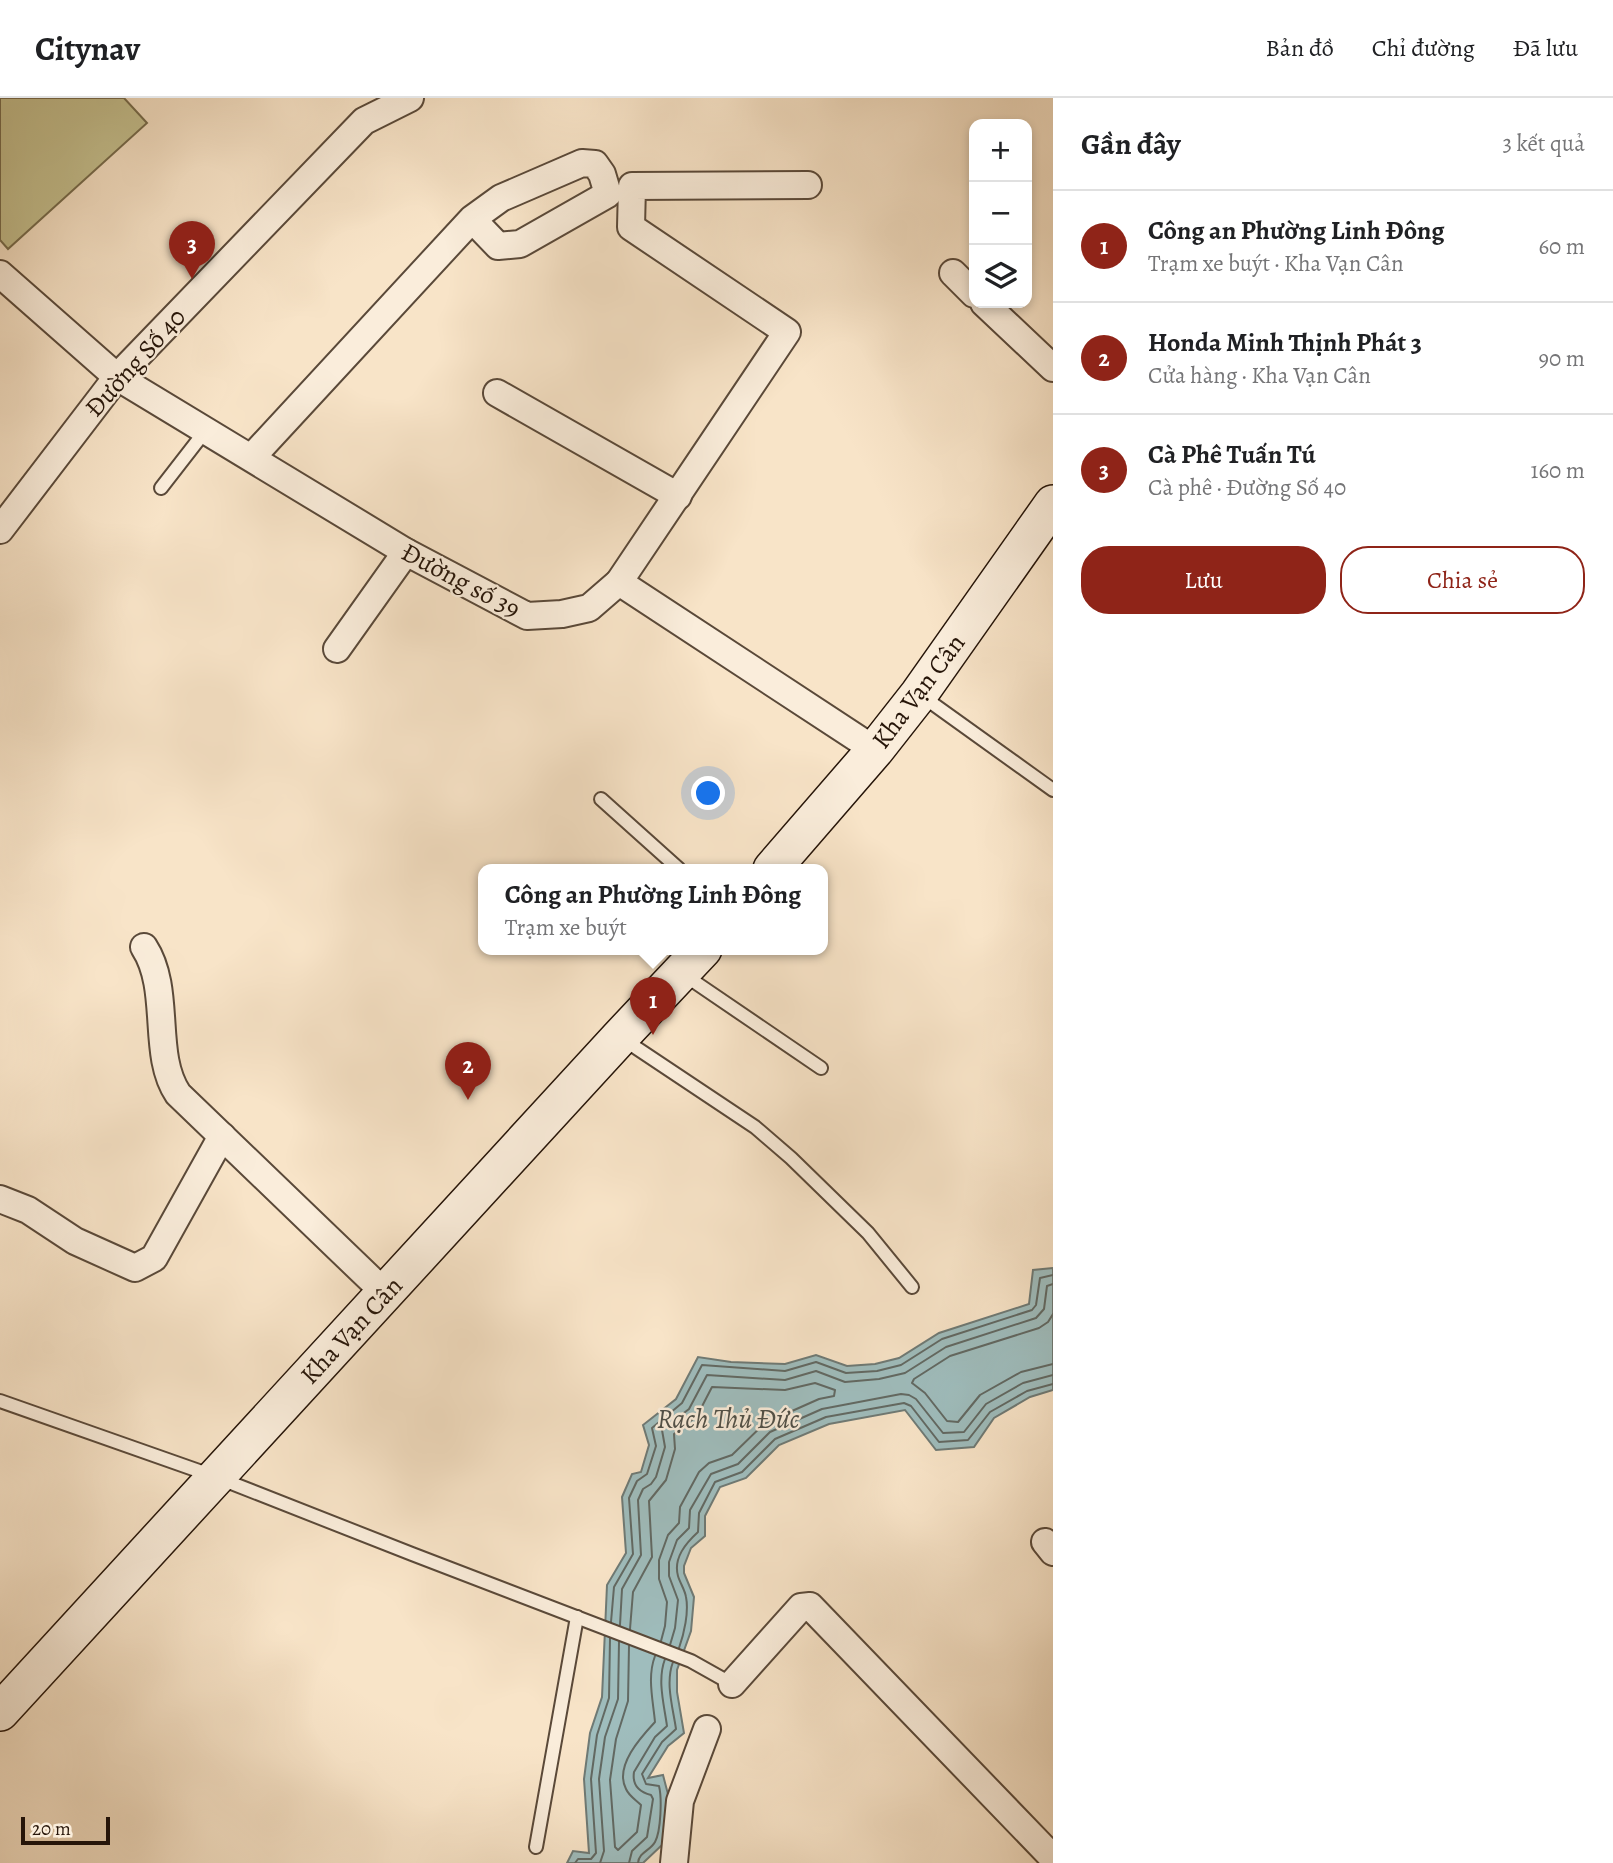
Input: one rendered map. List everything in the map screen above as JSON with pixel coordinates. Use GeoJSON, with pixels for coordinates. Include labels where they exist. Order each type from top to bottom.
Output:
{"type":"FeatureCollection","features":[{"type":"Feature","properties":{"kind":"main road","name":"Kha Vạn Cân"},"geometry":{"type":"LineString","coordinates":[[776,864],[875,750],[919,694],[1053,504]]}},
{"type":"Feature","properties":{"kind":"main road","name":"Kha Vạn Cân"},"geometry":{"type":"LineString","coordinates":[[0,1712],[620,1037],[693,961]]}},
{"type":"Feature","properties":{"kind":"street","name":"Đường Số 40"},"geometry":{"type":"LineString","coordinates":[[0,530],[117,377],[364,121],[410,98]]}},
{"type":"Feature","properties":{"kind":"street"},"geometry":{"type":"LineString","coordinates":[[252,457],[472,219],[501,198],[582,163],[595,163],[603,174],[608,194],[520,244],[498,246],[472,219]]}},
{"type":"Feature","properties":{"kind":"street","name":"Đường số 39"},"geometry":{"type":"LineString","coordinates":[[0,274],[117,377],[407,552],[527,616],[562,614],[589,608],[619,582],[787,332],[631,226],[632,186],[808,185]]}},
{"type":"Feature","properties":{"kind":"street"},"geometry":{"type":"LineString","coordinates":[[953,273],[969,289]]}},
{"type":"Feature","properties":{"kind":"street"},"geometry":{"type":"LineString","coordinates":[[989,308],[1053,369]]}},
{"type":"Feature","properties":{"kind":"street"},"geometry":{"type":"LineString","coordinates":[[497,393],[678,496]]}},
{"type":"Feature","properties":{"kind":"street"},"geometry":{"type":"LineString","coordinates":[[337,649],[407,552]]}},
{"type":"Feature","properties":{"kind":"street"},"geometry":{"type":"LineString","coordinates":[[619,582],[875,750]]}},
{"type":"Feature","properties":{"kind":"street"},"geometry":{"type":"LineString","coordinates":[[144,947],[156,970],[169,1076],[178,1094],[385,1293]]}},
{"type":"Feature","properties":{"kind":"street"},"geometry":{"type":"LineString","coordinates":[[0,1199],[28,1210],[75,1241],[135,1268],[154,1258],[222,1136]]}},
{"type":"Feature","properties":{"kind":"street"},"geometry":{"type":"LineString","coordinates":[[732,1684],[801,1607],[810,1606],[1053,1858]]}},
{"type":"Feature","properties":{"kind":"street"},"geometry":{"type":"LineString","coordinates":[[674,1863],[680,1801],[707,1729]]}},
{"type":"Feature","properties":{"kind":"lane"},"geometry":{"type":"LineString","coordinates":[[161,488],[206,430]]}},
{"type":"Feature","properties":{"kind":"lane"},"geometry":{"type":"LineString","coordinates":[[919,694],[1053,790]]}},
{"type":"Feature","properties":{"kind":"lane"},"geometry":{"type":"LineString","coordinates":[[601,799],[673,864]]}},
{"type":"Feature","properties":{"kind":"lane"},"geometry":{"type":"LineString","coordinates":[[693,961],[821,1068]]}},
{"type":"Feature","properties":{"kind":"lane"},"geometry":{"type":"LineString","coordinates":[[620,1037],[755,1127],[868,1233],[912,1287]]}},
{"type":"Feature","properties":{"kind":"lane"},"geometry":{"type":"LineString","coordinates":[[0,1401],[216,1477],[691,1661],[732,1684]]}},
{"type":"Feature","properties":{"kind":"lane"},"geometry":{"type":"LineString","coordinates":[[536,1847],[582,1619]]}},
{"type":"Feature","properties":{"kind":"shaded area"},"geometry":{"type":"Polygon","coordinates":[[[0,98],[124,98],[147,123],[8,249],[0,240],[0,98]]]}},
{"type":"Feature","properties":{"kind":"water","name":"Rạch Thủ Đức"},"geometry":{"type":"Polygon","coordinates":[[[1053,1268],[1053,1390],[1030,1397],[994,1418],[974,1447],[936,1450],[905,1410],[829,1424],[779,1445],[746,1478],[720,1487],[705,1516],[705,1536],[691,1548],[684,1566],[684,1573],[694,1597],[691,1631],[677,1670],[677,1692],[684,1733],[668,1746],[648,1778],[663,1775],[669,1798],[662,1845],[643,1863],[567,1863],[573,1851],[589,1853],[584,1779],[590,1733],[602,1697],[607,1585],[626,1553],[622,1497],[632,1474],[641,1472],[649,1445],[643,1425],[676,1399],[698,1357],[731,1362],[785,1364],[816,1355],[847,1366],[875,1364],[899,1358],[939,1333],[1029,1304],[1033,1270],[1053,1268]]]}},
{"type":"Feature","properties":{"kind":"place","name":"Cà Phê Tuấn Tú"},"geometry":{"type":"Point","coordinates":[192,279]}},
{"type":"Feature","properties":{"kind":"place","name":"Công an Phường Linh Đông"},"geometry":{"type":"Point","coordinates":[653,1035]}},
{"type":"Feature","properties":{"kind":"place","name":"Honda Minh Thịnh Phát 3"},"geometry":{"type":"Point","coordinates":[468,1100]}}]}
